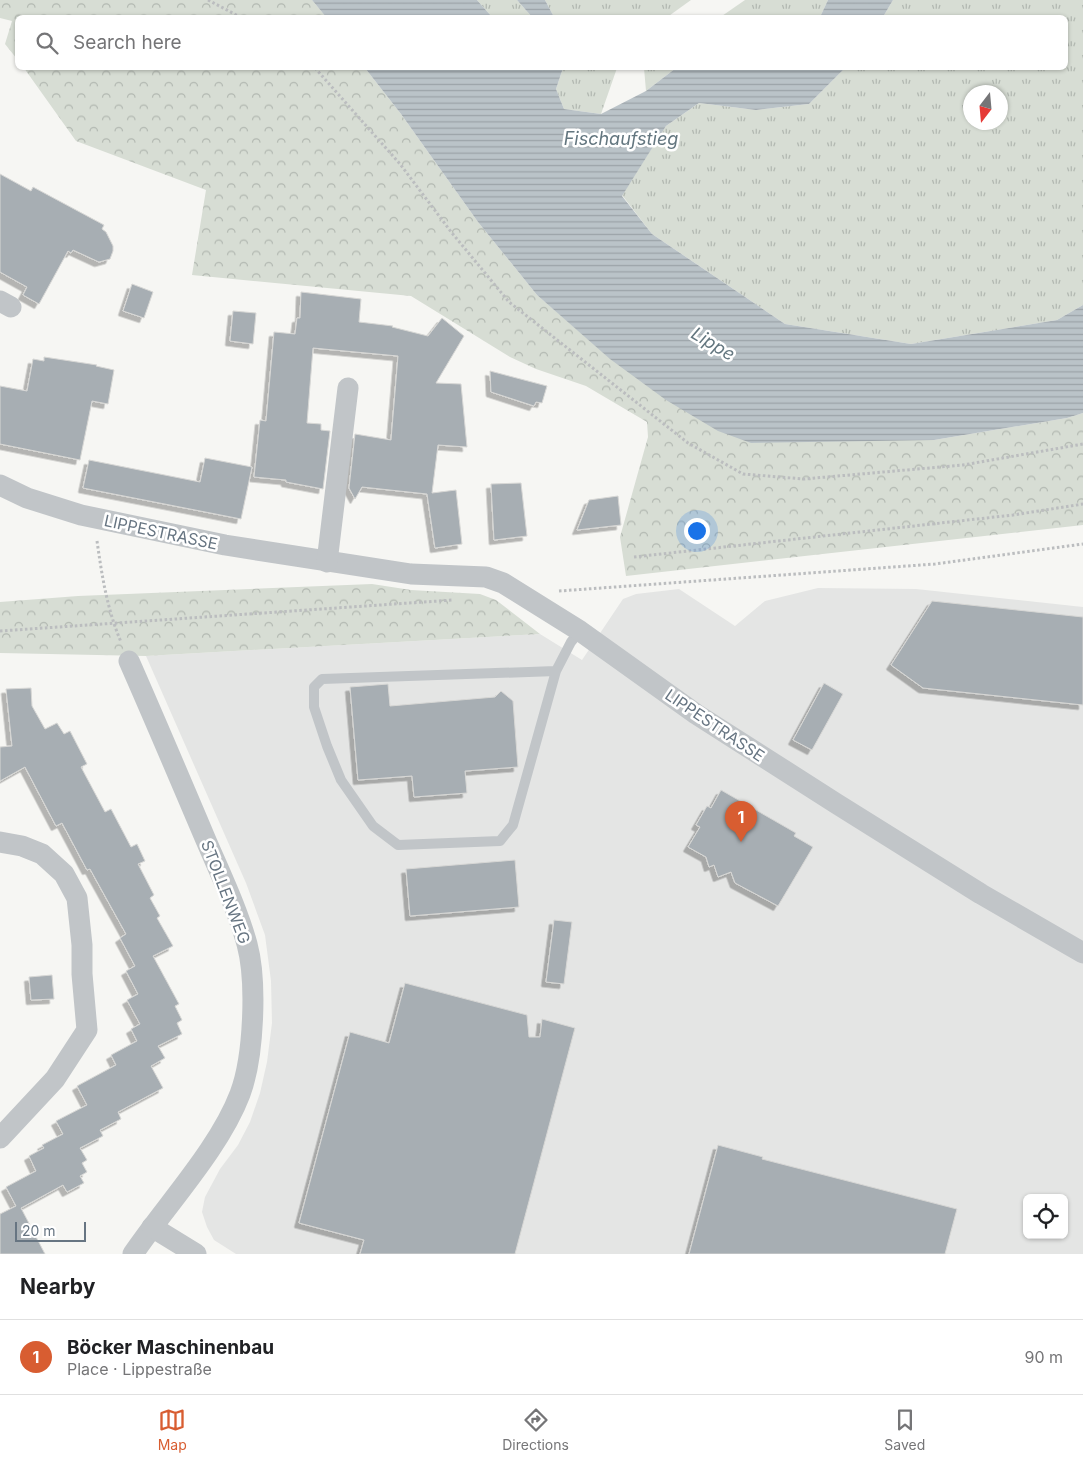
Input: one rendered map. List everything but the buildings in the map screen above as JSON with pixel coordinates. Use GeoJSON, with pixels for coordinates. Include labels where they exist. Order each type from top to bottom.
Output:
{"type":"FeatureCollection","features":[{"type":"Feature","properties":{"kind":"street"},"geometry":{"type":"LineString","coordinates":[[327,562],[348,388]]}},
{"type":"Feature","properties":{"kind":"street","name":"LIPPESTRASSE"},"geometry":{"type":"LineString","coordinates":[[0,485],[34,501],[94,518],[225,545],[411,574],[486,577],[504,583],[580,631],[696,714],[829,799],[981,894],[1083,953]]}},
{"type":"Feature","properties":{"kind":"street","name":"STOLLENWEG"},"geometry":{"type":"LineString","coordinates":[[129,661],[232,901],[248,945],[253,985],[253,1023],[248,1063],[241,1093],[216,1139],[133,1254]]}},
{"type":"Feature","properties":{"kind":"street"},"geometry":{"type":"LineString","coordinates":[[0,842],[22,846],[42,854],[64,874],[77,898],[87,1030],[55,1079],[0,1138]]}},
{"type":"Feature","properties":{"kind":"street"},"geometry":{"type":"LineString","coordinates":[[152,1227],[196,1254]]}},
{"type":"Feature","properties":{"kind":"lane"},"geometry":{"type":"LineString","coordinates":[[556,670],[322,679],[314,687],[314,707],[341,780],[373,826],[398,845],[500,841],[513,825],[556,670],[571,642],[580,631]]}},
{"type":"Feature","properties":{"kind":"path"},"geometry":{"type":"LineString","coordinates":[[208,0],[236,15]]}},
{"type":"Feature","properties":{"kind":"path"},"geometry":{"type":"LineString","coordinates":[[317,70],[400,164],[452,233],[510,302],[688,443],[743,474],[804,479],[962,465],[1083,444]]}},
{"type":"Feature","properties":{"kind":"path"},"geometry":{"type":"LineString","coordinates":[[634,557],[1013,515],[1083,504]]}},
{"type":"Feature","properties":{"kind":"path"},"geometry":{"type":"LineString","coordinates":[[94,518],[106,595],[113,622]]}},
{"type":"Feature","properties":{"kind":"path"},"geometry":{"type":"LineString","coordinates":[[522,594],[936,564],[1083,544]]}},
{"type":"Feature","properties":{"kind":"path"},"geometry":{"type":"LineString","coordinates":[[0,631],[457,600]]}},
{"type":"Feature","properties":{"kind":"shaded area"},"geometry":{"type":"Polygon","coordinates":[[[818,588],[916,589],[1083,607],[1083,1254],[236,1254],[214,1240],[202,1212],[205,1197],[220,1169],[238,1145],[250,1122],[260,1093],[267,1062],[272,1023],[271,981],[265,935],[246,883],[146,656],[540,634],[582,660],[623,599],[636,594],[679,589],[735,626],[765,601],[818,588]]]}},
{"type":"Feature","properties":{"kind":"green space"},"geometry":{"type":"Polygon","coordinates":[[[0,0],[312,0],[324,15],[15,15],[15,56],[5,44],[12,21],[0,18],[0,0]]]}},
{"type":"Feature","properties":{"kind":"green space"},"geometry":{"type":"Polygon","coordinates":[[[477,0],[517,0],[530,15],[490,15],[477,0]]]}},
{"type":"Feature","properties":{"kind":"green space"},"geometry":{"type":"Polygon","coordinates":[[[545,0],[691,0],[670,15],[553,15],[545,0]]]}},
{"type":"Feature","properties":{"kind":"green space"},"geometry":{"type":"Polygon","coordinates":[[[745,0],[828,0],[821,15],[723,15],[745,0]]]}},
{"type":"Feature","properties":{"kind":"green space"},"geometry":{"type":"Polygon","coordinates":[[[893,0],[1083,0],[1083,305],[1057,320],[911,344],[785,324],[652,234],[622,195],[666,126],[699,103],[756,110],[809,104],[843,70],[1068,70],[1068,15],[884,15],[893,0]]]}},
{"type":"Feature","properties":{"kind":"green space"},"geometry":{"type":"Polygon","coordinates":[[[25,70],[367,70],[401,114],[478,222],[537,295],[610,358],[934,440],[1067,418],[1083,413],[1083,525],[626,576],[620,537],[648,437],[647,422],[586,386],[536,369],[510,357],[411,296],[192,275],[206,190],[76,141],[25,70]]]}},
{"type":"Feature","properties":{"kind":"green space"},"geometry":{"type":"Polygon","coordinates":[[[562,70],[616,70],[601,114],[564,109],[556,89],[562,70]]]}},
{"type":"Feature","properties":{"kind":"green space"},"geometry":{"type":"Polygon","coordinates":[[[644,70],[673,70],[646,91],[644,70]]]}},
{"type":"Feature","properties":{"kind":"green space"},"geometry":{"type":"Polygon","coordinates":[[[372,584],[411,590],[480,594],[496,600],[540,634],[146,656],[0,653],[0,602],[78,596],[372,584]]]}},
{"type":"Feature","properties":{"kind":"water"},"geometry":{"type":"Polygon","coordinates":[[[312,0],[477,0],[490,15],[324,15],[312,0]]]}},
{"type":"Feature","properties":{"kind":"water"},"geometry":{"type":"Polygon","coordinates":[[[517,0],[545,0],[553,15],[530,15],[517,0]]]}},
{"type":"Feature","properties":{"kind":"water"},"geometry":{"type":"Polygon","coordinates":[[[828,0],[893,0],[884,15],[821,15],[828,0]]]}},
{"type":"Feature","properties":{"kind":"water"},"geometry":{"type":"Polygon","coordinates":[[[367,70],[562,70],[556,89],[564,109],[601,114],[646,91],[673,70],[843,70],[809,104],[756,110],[699,103],[666,126],[622,196],[652,234],[785,324],[911,344],[1057,320],[1083,305],[1083,413],[1067,418],[934,440],[751,443],[718,431],[666,400],[610,359],[537,295],[478,222],[401,114],[367,70]]]}},
{"type":"Feature","properties":{"kind":"place","name":"Böcker Maschinenbau"},"geometry":{"type":"Point","coordinates":[741,842]}},
{"type":"Feature","properties":{"kind":"water label","name":"Fischaufstieg"},"geometry":{"type":"Point","coordinates":[621,139]}},
{"type":"Feature","properties":{"kind":"water label","name":"Lippe"},"geometry":{"type":"Point","coordinates":[713,344]}}]}
